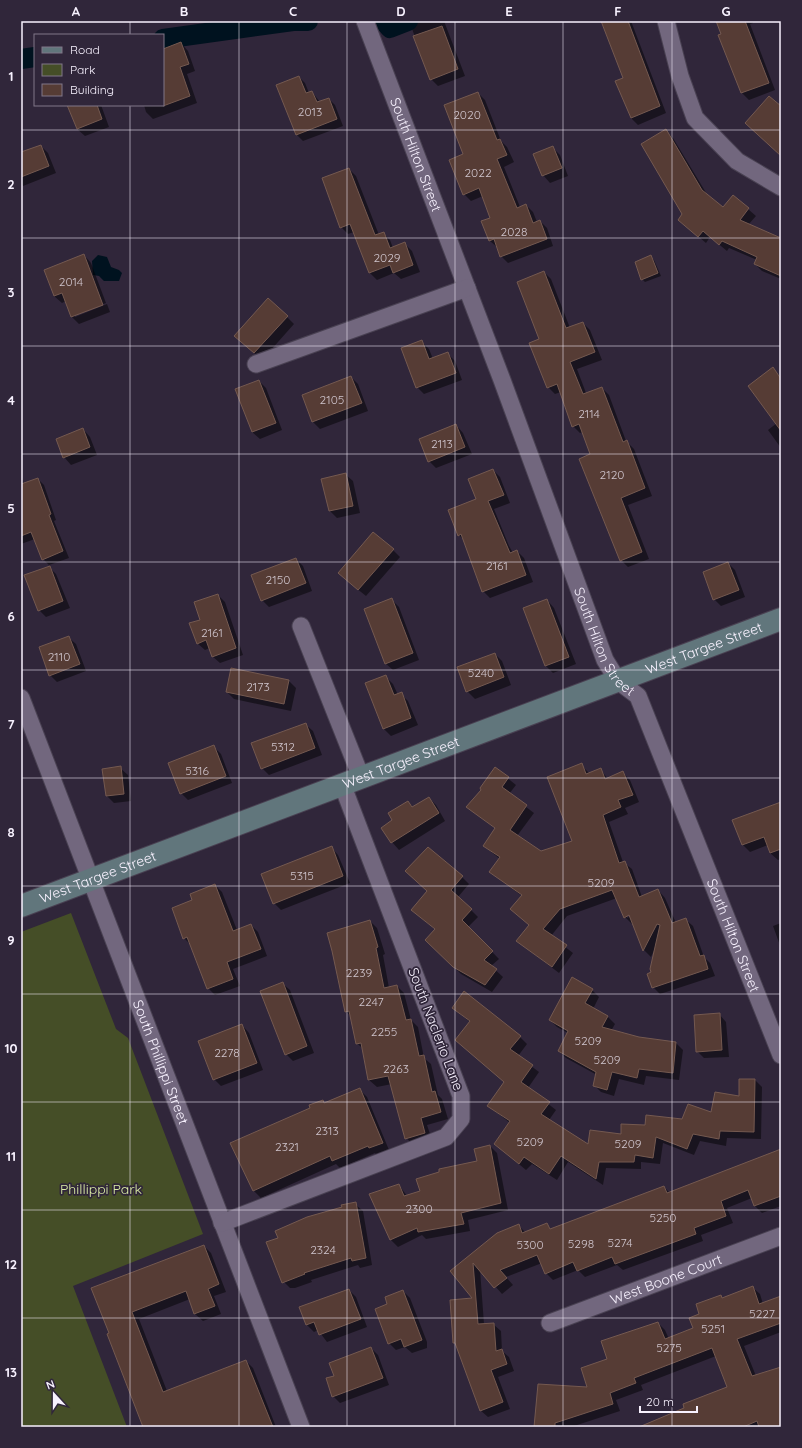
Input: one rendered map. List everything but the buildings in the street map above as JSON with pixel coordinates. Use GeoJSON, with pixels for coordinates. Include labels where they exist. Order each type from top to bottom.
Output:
{"type":"FeatureCollection","features":[{"type":"Feature","properties":{"kind":"street","name":"South Hilton Street"},"geometry":{"type":"LineString","coordinates":[[365,21],[467,288],[605,660],[618,681],[638,696],[781,1055]]}},
{"type":"Feature","properties":{"kind":"street"},"geometry":{"type":"LineString","coordinates":[[666,21],[680,76],[695,118],[737,161],[781,187]]}},
{"type":"Feature","properties":{"kind":"street"},"geometry":{"type":"LineString","coordinates":[[256,364],[467,288]]}},
{"type":"Feature","properties":{"kind":"street","name":"West Targee Street"},"geometry":{"type":"LineString","coordinates":[[21,906],[351,780],[781,619]]}},
{"type":"Feature","properties":{"kind":"street","name":"South Naclerio Lane"},"geometry":{"type":"LineString","coordinates":[[222,1223],[446,1137],[461,1119],[461,1096],[351,780],[301,626]]}},
{"type":"Feature","properties":{"kind":"street","name":"South Phillippi Street"},"geometry":{"type":"LineString","coordinates":[[21,698],[301,1427]]}},
{"type":"Feature","properties":{"kind":"street","name":"West Boone Court"},"geometry":{"type":"LineString","coordinates":[[550,1323],[781,1236]]}},
{"type":"Feature","properties":{"kind":"green space","name":"Phillippi Park"},"geometry":{"type":"Polygon","coordinates":[[[71,913],[116,1029],[128,1038],[203,1234],[73,1286],[127,1427],[21,1427],[21,932],[71,913]]]}},
{"type":"Feature","properties":{"kind":"water"},"geometry":{"type":"Polygon","coordinates":[[[98,255],[107,257],[111,267],[122,273],[119,281],[104,281],[99,276],[93,275],[92,261],[98,255]]]}},
{"type":"Feature","properties":{"kind":"waterway"},"geometry":{"type":"LineString","coordinates":[[164,39],[293,21],[308,21]]}},
{"type":"Feature","properties":{"kind":"waterway"},"geometry":{"type":"LineString","coordinates":[[384,21],[390,28],[408,21]]}},
{"type":"Feature","properties":{"kind":"waterway"},"geometry":{"type":"LineString","coordinates":[[21,59],[34,57]]}}]}
